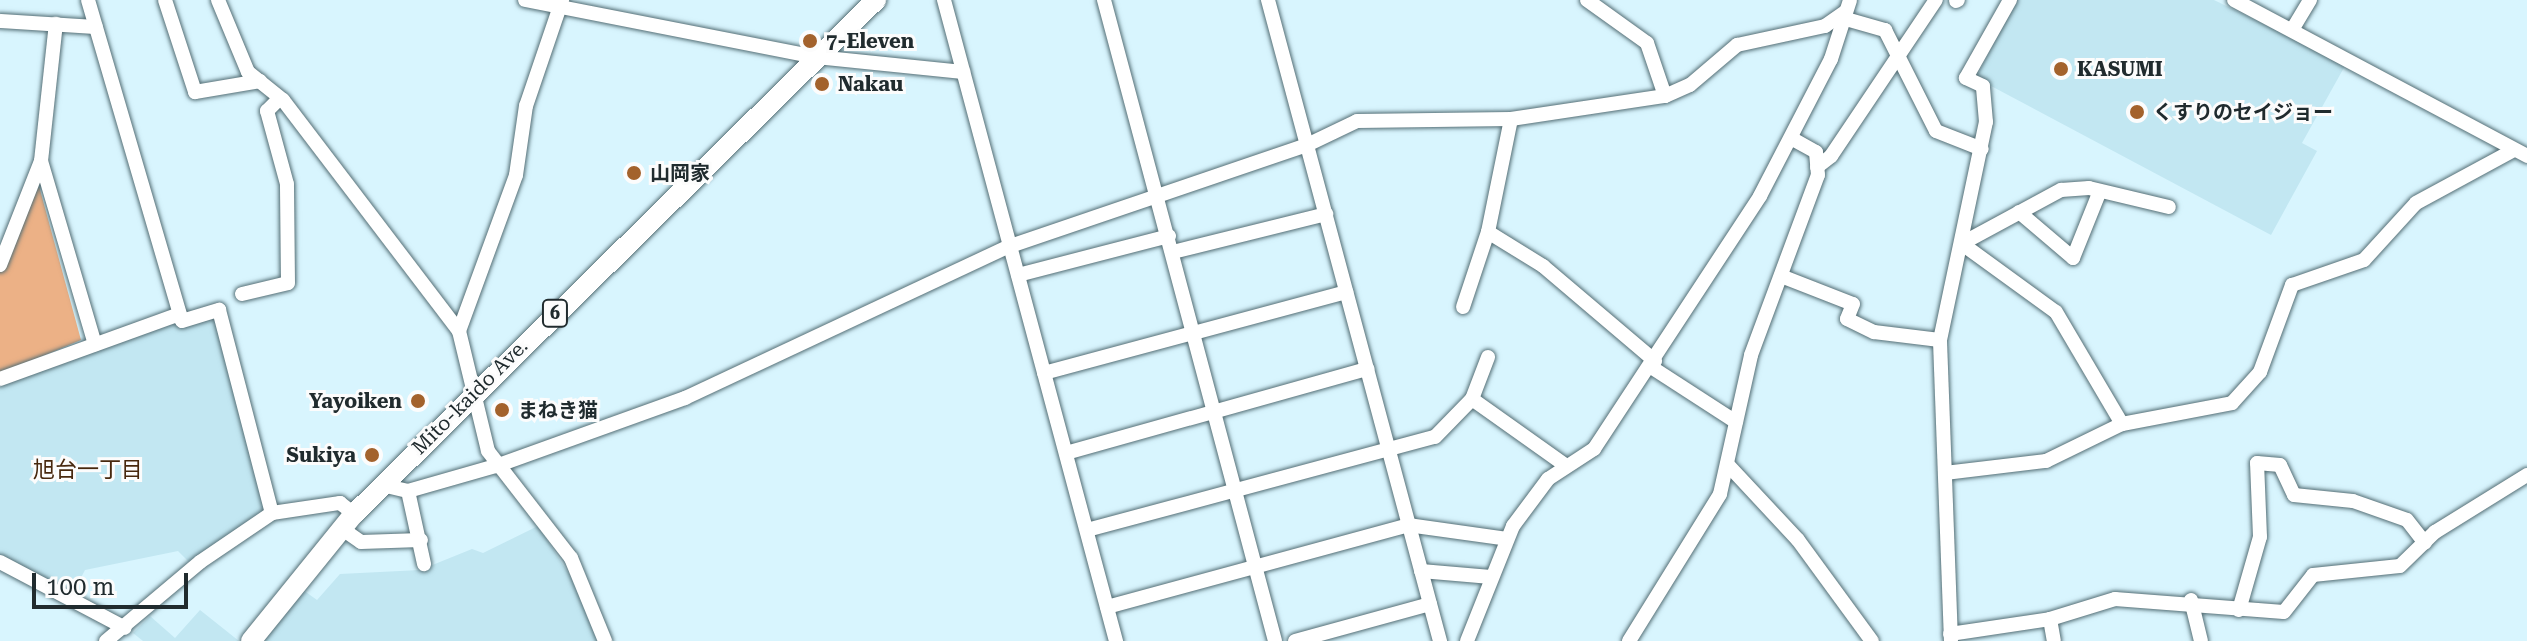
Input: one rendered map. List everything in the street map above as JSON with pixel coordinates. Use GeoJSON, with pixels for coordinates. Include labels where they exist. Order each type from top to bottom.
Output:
{"type":"FeatureCollection","features":[{"type":"Feature","properties":{"kind":"highway","name":"Mito-kaido Ave."},"geometry":{"type":"LineString","coordinates":[[251,641],[347,521],[382,485],[876,0]]}},
{"type":"Feature","properties":{"kind":"street"},"geometry":{"type":"LineString","coordinates":[[88,0],[182,321],[219,310],[272,513]]}},
{"type":"Feature","properties":{"kind":"street"},"geometry":{"type":"LineString","coordinates":[[165,0],[195,92],[260,81]]}},
{"type":"Feature","properties":{"kind":"street"},"geometry":{"type":"LineString","coordinates":[[235,0],[221,6],[248,72],[280,98],[459,331],[496,466],[571,558],[605,641]]}},
{"type":"Feature","properties":{"kind":"street"},"geometry":{"type":"LineString","coordinates":[[525,0],[559,4],[816,57],[963,72]]}},
{"type":"Feature","properties":{"kind":"street"},"geometry":{"type":"LineString","coordinates":[[944,0],[1116,641]]}},
{"type":"Feature","properties":{"kind":"street"},"geometry":{"type":"LineString","coordinates":[[1104,0],[1275,641]]}},
{"type":"Feature","properties":{"kind":"street"},"geometry":{"type":"LineString","coordinates":[[1268,0],[1440,641]]}},
{"type":"Feature","properties":{"kind":"street"},"geometry":{"type":"LineString","coordinates":[[1587,0],[1647,43],[1665,96]]}},
{"type":"Feature","properties":{"kind":"street"},"geometry":{"type":"LineString","coordinates":[[1629,641],[1701,531],[1729,466],[1751,355],[1817,167],[1901,55],[1936,0]]}},
{"type":"Feature","properties":{"kind":"street"},"geometry":{"type":"LineString","coordinates":[[2010,0],[1966,78],[1983,86],[1982,149],[1940,340],[1951,637],[2050,619],[2115,599],[2191,600],[2239,610],[2284,612],[2313,575],[2400,566],[2425,543],[2527,475]]}},
{"type":"Feature","properties":{"kind":"street"},"geometry":{"type":"LineString","coordinates":[[2292,30],[2310,0]]}},
{"type":"Feature","properties":{"kind":"street"},"geometry":{"type":"LineString","coordinates":[[2241,2],[2521,153]]}},
{"type":"Feature","properties":{"kind":"street"},"geometry":{"type":"LineString","coordinates":[[459,331],[516,175],[526,106],[559,4]]}},
{"type":"Feature","properties":{"kind":"street"},"geometry":{"type":"LineString","coordinates":[[382,485],[408,491],[496,466],[685,398],[1010,246],[1307,145],[1357,121],[1511,119],[1665,96],[1690,85],[1737,45],[1812,30],[1847,10]]}},
{"type":"Feature","properties":{"kind":"street"},"geometry":{"type":"LineString","coordinates":[[1847,10],[1885,30],[1901,55],[1936,131],[1982,149]]}},
{"type":"Feature","properties":{"kind":"street"},"geometry":{"type":"LineString","coordinates":[[1467,641],[1507,539],[1548,479],[1565,465],[1594,449],[1653,364],[1793,139],[1847,10]]}},
{"type":"Feature","properties":{"kind":"street"},"geometry":{"type":"LineString","coordinates":[[0,21],[96,27]]}},
{"type":"Feature","properties":{"kind":"street"},"geometry":{"type":"LineString","coordinates":[[1,262],[41,161],[56,24]]}},
{"type":"Feature","properties":{"kind":"street"},"geometry":{"type":"LineString","coordinates":[[242,294],[288,283],[287,184],[267,111],[280,98]]}},
{"type":"Feature","properties":{"kind":"street"},"geometry":{"type":"LineString","coordinates":[[1463,307],[1488,232],[1511,119]]}},
{"type":"Feature","properties":{"kind":"street"},"geometry":{"type":"LineString","coordinates":[[1793,139],[1816,152],[1817,167]]}},
{"type":"Feature","properties":{"kind":"street"},"geometry":{"type":"LineString","coordinates":[[1945,473],[2046,461],[2122,424],[2232,403],[2244,395],[2292,285],[2364,260],[2416,203],[2521,153]]}},
{"type":"Feature","properties":{"kind":"street"},"geometry":{"type":"LineString","coordinates":[[41,161],[95,344]]}},
{"type":"Feature","properties":{"kind":"street"},"geometry":{"type":"LineString","coordinates":[[1963,245],[2061,190],[2100,191],[2169,207]]}},
{"type":"Feature","properties":{"kind":"street"},"geometry":{"type":"LineString","coordinates":[[2019,212],[2073,258],[2100,191]]}},
{"type":"Feature","properties":{"kind":"street"},"geometry":{"type":"LineString","coordinates":[[1173,252],[1326,214]]}},
{"type":"Feature","properties":{"kind":"street"},"geometry":{"type":"LineString","coordinates":[[1488,232],[1543,266],[1653,364],[1736,422]]}},
{"type":"Feature","properties":{"kind":"street"},"geometry":{"type":"LineString","coordinates":[[1018,275],[1169,236]]}},
{"type":"Feature","properties":{"kind":"street"},"geometry":{"type":"LineString","coordinates":[[1963,245],[2056,312],[2122,424]]}},
{"type":"Feature","properties":{"kind":"street"},"geometry":{"type":"LineString","coordinates":[[1781,276],[1853,304],[1847,319],[1874,332],[1940,340]]}},
{"type":"Feature","properties":{"kind":"street"},"geometry":{"type":"LineString","coordinates":[[1044,373],[1346,292]]}},
{"type":"Feature","properties":{"kind":"street"},"geometry":{"type":"LineString","coordinates":[[0,379],[180,314]]}},
{"type":"Feature","properties":{"kind":"street"},"geometry":{"type":"LineString","coordinates":[[1087,530],[1234,488],[1435,437],[1472,399],[1488,357]]}},
{"type":"Feature","properties":{"kind":"street"},"geometry":{"type":"LineString","coordinates":[[1066,453],[1367,369]]}},
{"type":"Feature","properties":{"kind":"street"},"geometry":{"type":"LineString","coordinates":[[1472,399],[1565,465]]}},
{"type":"Feature","properties":{"kind":"street"},"geometry":{"type":"LineString","coordinates":[[2239,610],[2260,537],[2257,463],[2280,465],[2294,495],[2353,501],[2407,520],[2425,543]]}},
{"type":"Feature","properties":{"kind":"street"},"geometry":{"type":"LineString","coordinates":[[1729,466],[1798,540],[1872,641]]}},
{"type":"Feature","properties":{"kind":"street"},"geometry":{"type":"LineString","coordinates":[[408,491],[424,564]]}},
{"type":"Feature","properties":{"kind":"street"},"geometry":{"type":"LineString","coordinates":[[106,641],[200,562],[272,513],[340,503],[361,542],[421,540]]}},
{"type":"Feature","properties":{"kind":"street"},"geometry":{"type":"LineString","coordinates":[[1107,607],[1408,525],[1507,539]]}},
{"type":"Feature","properties":{"kind":"street"},"geometry":{"type":"LineString","coordinates":[[0,562],[125,628]]}},
{"type":"Feature","properties":{"kind":"street"},"geometry":{"type":"LineString","coordinates":[[1421,571],[1491,577]]}},
{"type":"Feature","properties":{"kind":"street"},"geometry":{"type":"LineString","coordinates":[[2191,600],[2201,641]]}},
{"type":"Feature","properties":{"kind":"street"},"geometry":{"type":"LineString","coordinates":[[1295,641],[1430,604]]}},
{"type":"Feature","properties":{"kind":"street"},"geometry":{"type":"LineString","coordinates":[[2050,619],[2054,641]]}},
{"type":"Feature","properties":{"kind":"shaded area"},"geometry":{"type":"Polygon","coordinates":[[[2016,0],[2214,0],[2346,64],[2302,143],[2317,151],[2271,235],[1976,78],[2016,0]]]}},
{"type":"Feature","properties":{"kind":"shaded area"},"geometry":{"type":"Polygon","coordinates":[[[39,186],[81,340],[0,374],[0,271],[39,186]]]}},
{"type":"Feature","properties":{"kind":"shaded area"},"geometry":{"type":"Polygon","coordinates":[[[216,316],[271,512],[189,562],[178,551],[85,570],[73,593],[0,555],[0,384],[175,322],[216,316]]]}},
{"type":"Feature","properties":{"kind":"shaded area"},"geometry":{"type":"Polygon","coordinates":[[[538,526],[585,599],[598,641],[263,641],[303,590],[317,600],[340,574],[420,570],[472,549],[483,553],[538,526]]]}},
{"type":"Feature","properties":{"kind":"shaded area"},"geometry":{"type":"Polygon","coordinates":[[[200,610],[239,641],[143,641],[133,633],[150,616],[175,638],[200,610]]]}},
{"type":"Feature","properties":{"kind":"place","name":"7-Eleven"},"geometry":{"type":"Point","coordinates":[810,41]}},
{"type":"Feature","properties":{"kind":"place","name":"KASUMI"},"geometry":{"type":"Point","coordinates":[2061,69]}},
{"type":"Feature","properties":{"kind":"place","name":"Nakau"},"geometry":{"type":"Point","coordinates":[822,84]}},
{"type":"Feature","properties":{"kind":"place","name":"くすりのセイジョー"},"geometry":{"type":"Point","coordinates":[2137,112]}},
{"type":"Feature","properties":{"kind":"place","name":"山岡家"},"geometry":{"type":"Point","coordinates":[634,173]}},
{"type":"Feature","properties":{"kind":"place","name":"Yayoiken"},"geometry":{"type":"Point","coordinates":[418,401]}},
{"type":"Feature","properties":{"kind":"place","name":"まねき猫"},"geometry":{"type":"Point","coordinates":[502,410]}},
{"type":"Feature","properties":{"kind":"place","name":"Sukiya"},"geometry":{"type":"Point","coordinates":[372,455]}},
{"type":"Feature","properties":{"kind":"district","name":"旭台一丁目"},"geometry":{"type":"Point","coordinates":[88,470]}}]}
